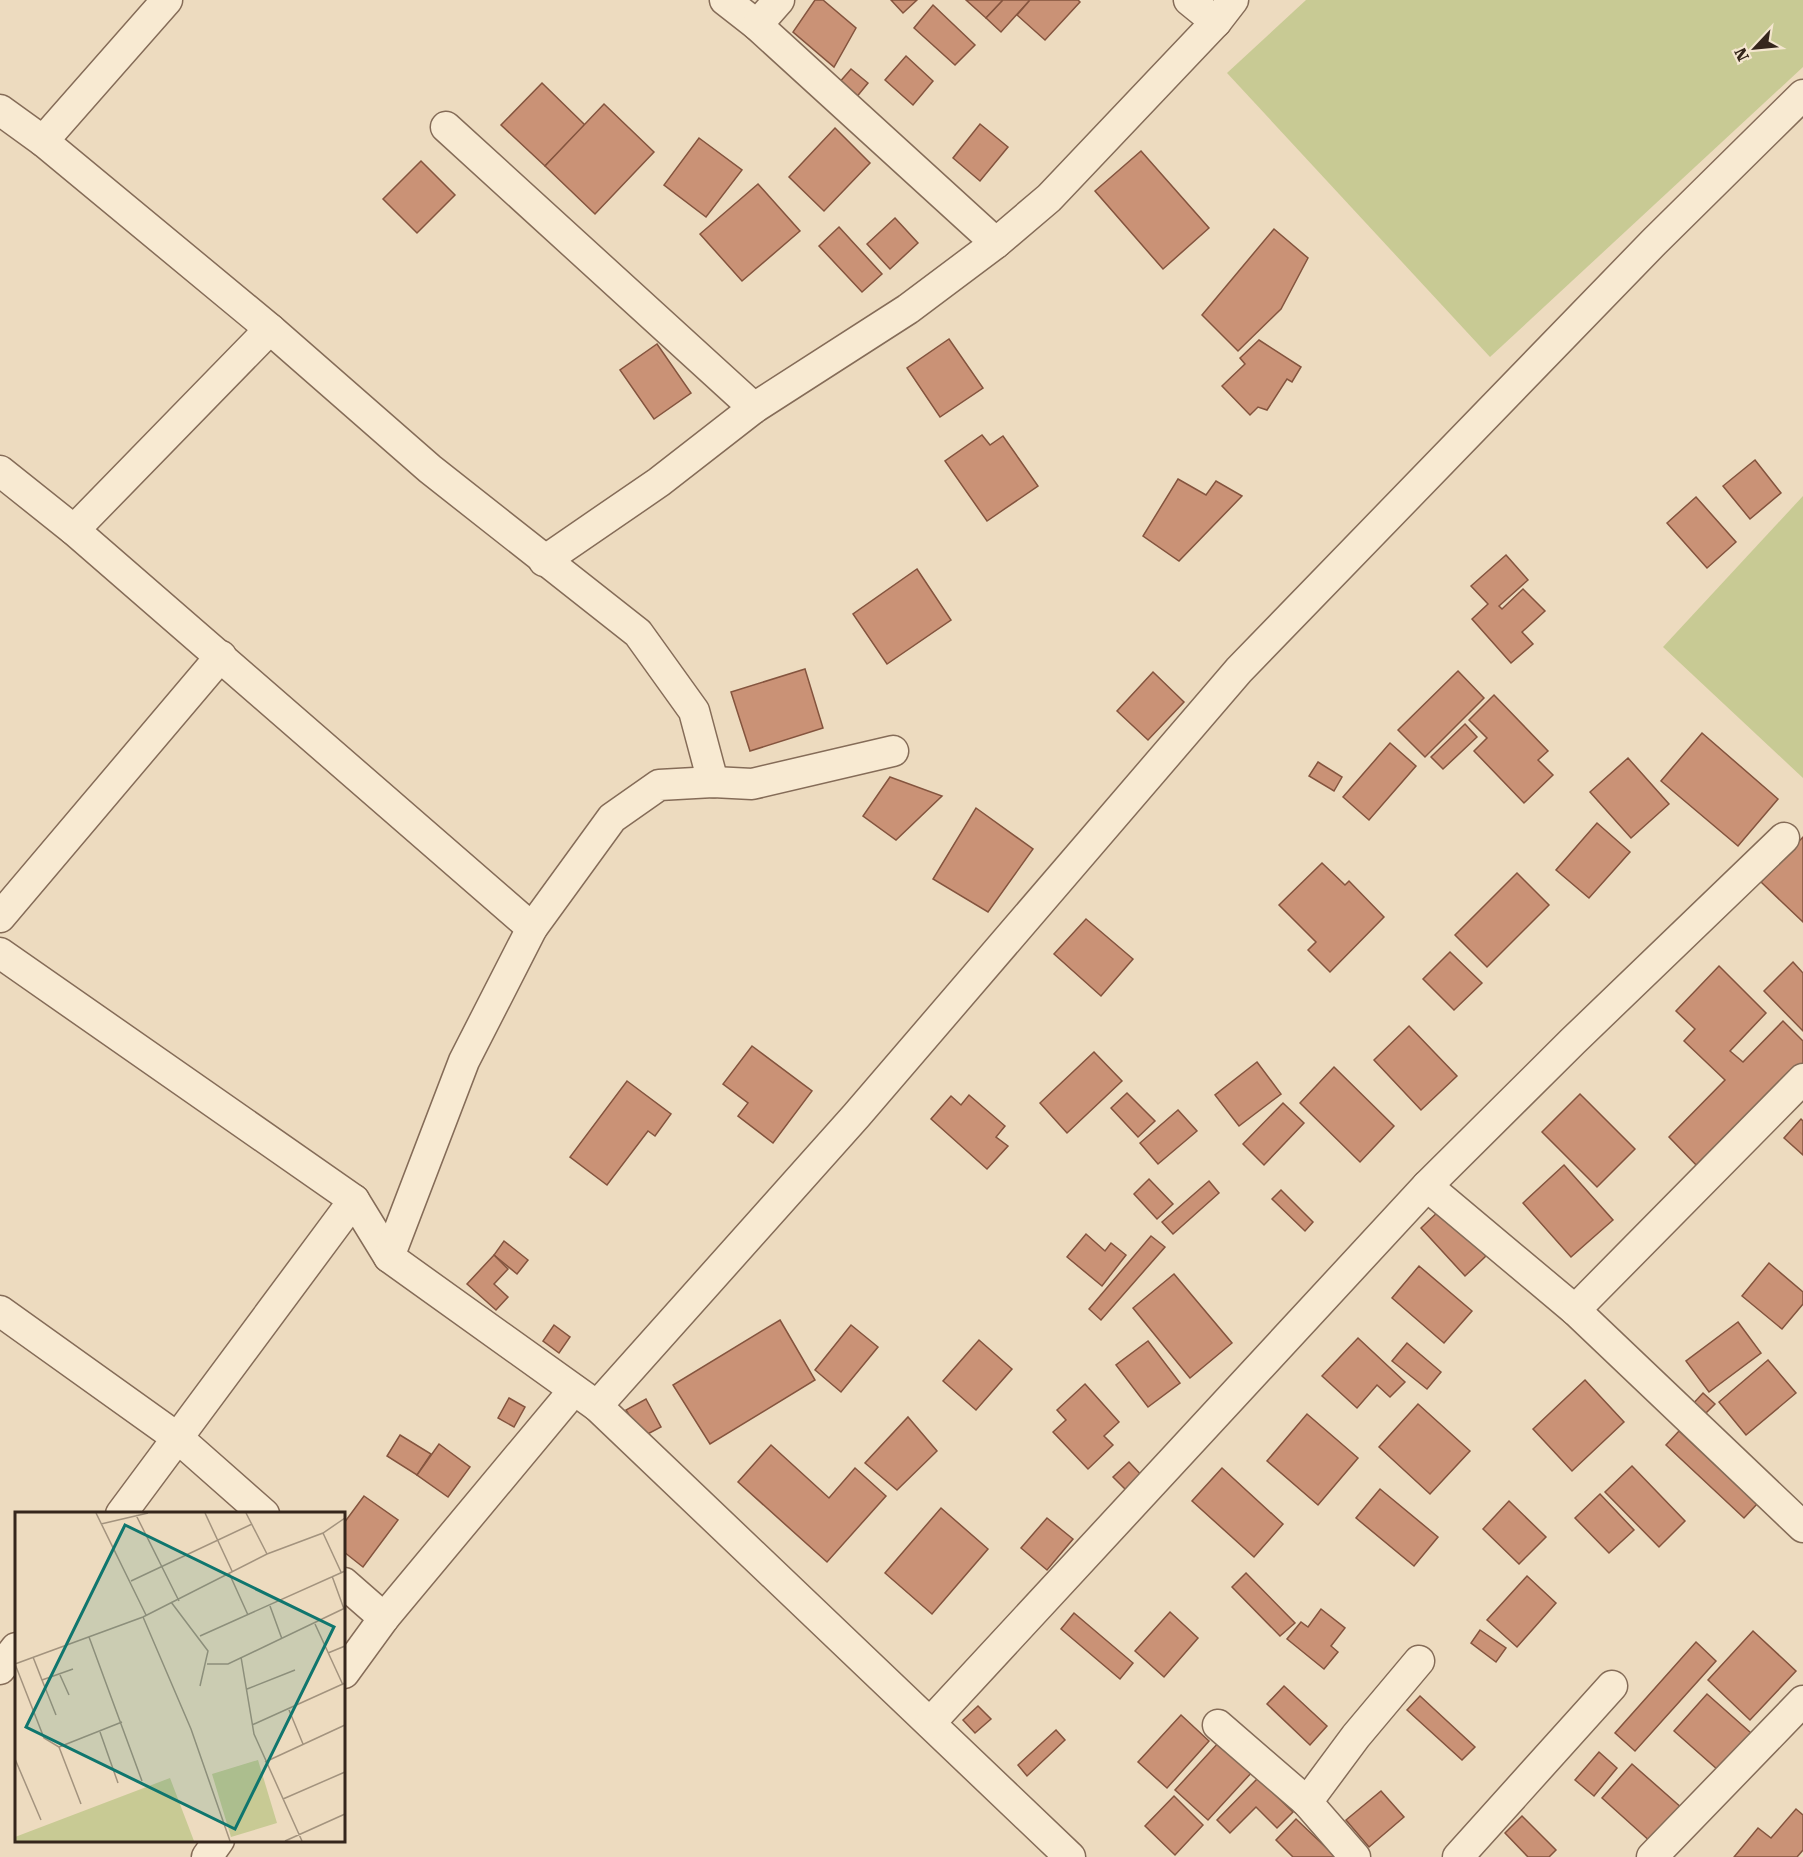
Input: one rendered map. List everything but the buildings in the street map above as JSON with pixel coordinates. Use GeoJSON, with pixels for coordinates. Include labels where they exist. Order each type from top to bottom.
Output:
{"type":"FeatureCollection","features":[{"type":"Feature","properties":{"kind":"street"},"geometry":{"type":"LineString","coordinates":[[43,141],[167,0]]}},
{"type":"Feature","properties":{"kind":"street"},"geometry":{"type":"LineString","coordinates":[[725,0],[757,25],[996,243]]}},
{"type":"Feature","properties":{"kind":"street"},"geometry":{"type":"LineString","coordinates":[[757,25],[780,0]]}},
{"type":"Feature","properties":{"kind":"street"},"geometry":{"type":"LineString","coordinates":[[544,561],[658,482],[754,408],[908,309],[996,243],[1049,198],[1224,11],[1189,0]]}},
{"type":"Feature","properties":{"kind":"street"},"geometry":{"type":"LineString","coordinates":[[345,1672],[384,1618],[586,1398],[856,1116],[1239,670],[1645,250],[1803,95]]}},
{"type":"Feature","properties":{"kind":"street"},"geometry":{"type":"LineString","coordinates":[[0,110],[43,141],[270,329],[430,469],[638,633],[693,711],[713,782]]}},
{"type":"Feature","properties":{"kind":"street"},"geometry":{"type":"LineString","coordinates":[[446,128],[754,408]]}},
{"type":"Feature","properties":{"kind":"street"},"geometry":{"type":"LineString","coordinates":[[74,530],[270,329]]}},
{"type":"Feature","properties":{"kind":"street"},"geometry":{"type":"LineString","coordinates":[[0,471],[74,530],[221,656],[532,928]]}},
{"type":"Feature","properties":{"kind":"street"},"geometry":{"type":"LineString","coordinates":[[0,916],[221,656]]}},
{"type":"Feature","properties":{"kind":"street"},"geometry":{"type":"LineString","coordinates":[[389,1257],[464,1061],[532,928],[612,818],[659,785],[713,782],[752,784],[893,751]]}},
{"type":"Feature","properties":{"kind":"street"},"geometry":{"type":"LineString","coordinates":[[930,1723],[1427,1186],[1573,1041],[1784,838]]}},
{"type":"Feature","properties":{"kind":"street"},"geometry":{"type":"LineString","coordinates":[[0,953],[354,1200],[389,1257],[586,1398],[1070,1857]]}},
{"type":"Feature","properties":{"kind":"street"},"geometry":{"type":"LineString","coordinates":[[1575,1310],[1803,1079]]}},
{"type":"Feature","properties":{"kind":"street"},"geometry":{"type":"LineString","coordinates":[[1427,1186],[1575,1310],[1803,1527]]}},
{"type":"Feature","properties":{"kind":"street"},"geometry":{"type":"LineString","coordinates":[[123,1512],[179,1439],[354,1200]]}},
{"type":"Feature","properties":{"kind":"street"},"geometry":{"type":"LineString","coordinates":[[0,1311],[179,1439],[262,1512]]}},
{"type":"Feature","properties":{"kind":"street"},"geometry":{"type":"LineString","coordinates":[[345,1584],[384,1618]]}},
{"type":"Feature","properties":{"kind":"street"},"geometry":{"type":"LineString","coordinates":[[0,1669],[15,1649]]}},
{"type":"Feature","properties":{"kind":"street"},"geometry":{"type":"LineString","coordinates":[[1307,1802],[1356,1736],[1419,1661]]}},
{"type":"Feature","properties":{"kind":"street"},"geometry":{"type":"LineString","coordinates":[[1458,1857],[1612,1686]]}},
{"type":"Feature","properties":{"kind":"street"},"geometry":{"type":"LineString","coordinates":[[1652,1857],[1803,1701]]}},
{"type":"Feature","properties":{"kind":"street"},"geometry":{"type":"LineString","coordinates":[[1218,1725],[1307,1802],[1355,1857]]}},
{"type":"Feature","properties":{"kind":"street"},"geometry":{"type":"LineString","coordinates":[[207,1857],[218,1842]]}},
{"type":"Feature","properties":{"kind":"green space"},"geometry":{"type":"Polygon","coordinates":[[[1306,0],[1803,0],[1803,67],[1490,357],[1227,73],[1306,0]]]}},
{"type":"Feature","properties":{"kind":"green space"},"geometry":{"type":"Polygon","coordinates":[[[1803,496],[1803,778],[1663,647],[1803,496]]]}}]}
